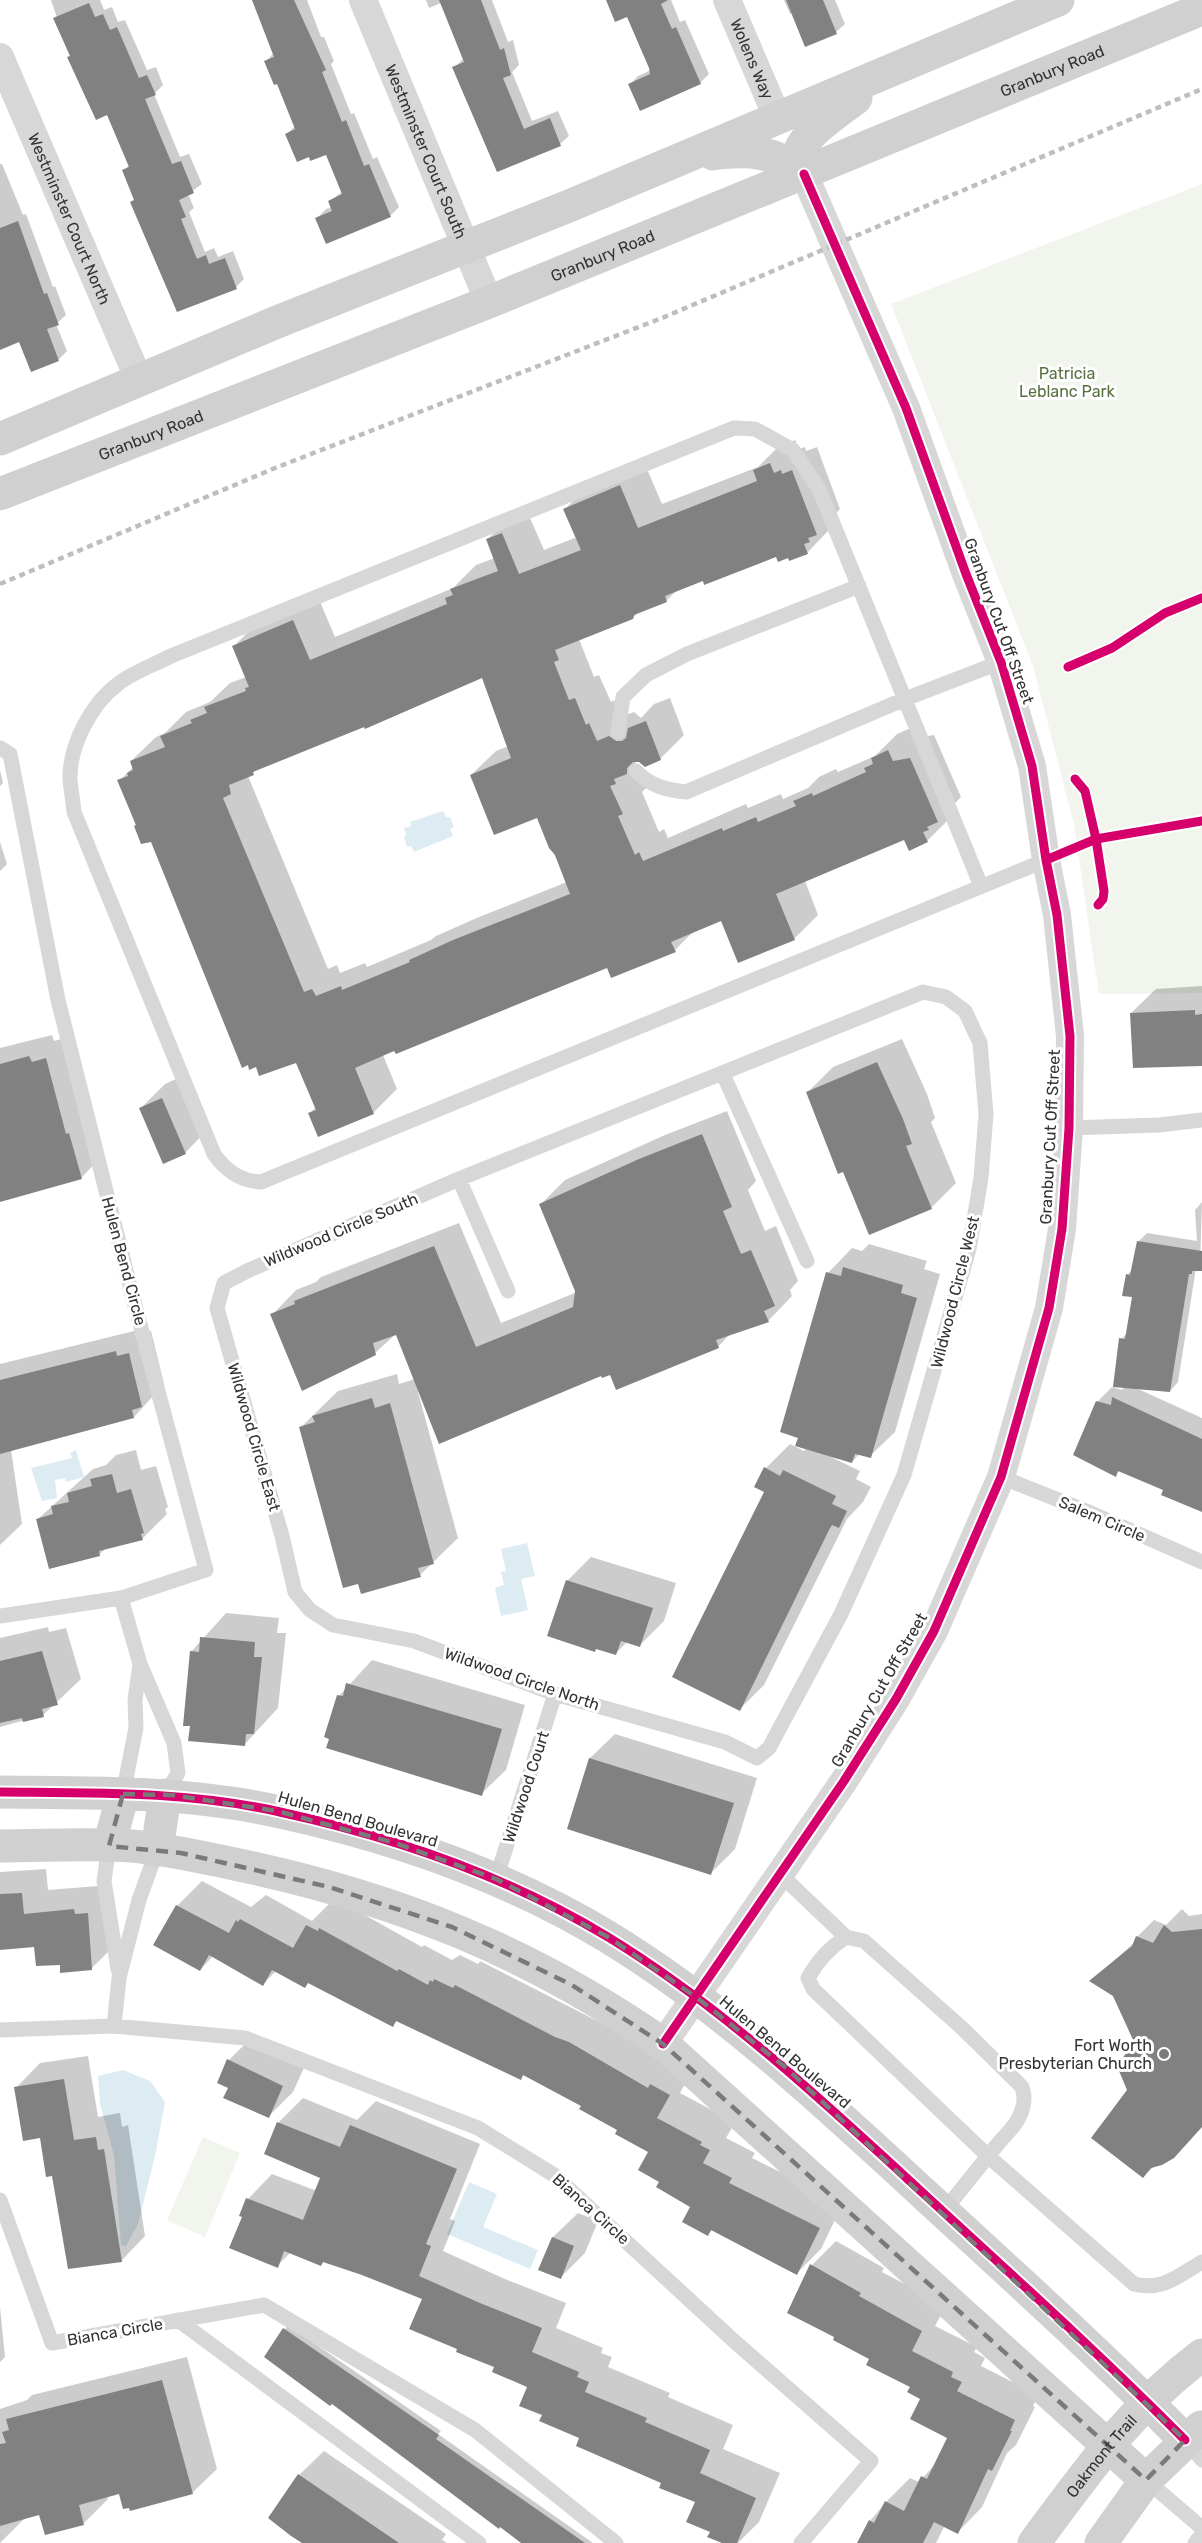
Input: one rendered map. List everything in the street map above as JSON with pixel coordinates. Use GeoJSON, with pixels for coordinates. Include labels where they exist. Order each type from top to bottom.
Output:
{"type":"FeatureCollection","features":[{"type":"Feature","properties":{"kind":"street","name":"Westminster Court South"},"geometry":{"type":"LineString","coordinates":[[363,0],[489,302]]}},
{"type":"Feature","properties":{"kind":"street","name":"Wolens Way"},"geometry":{"type":"LineString","coordinates":[[727,0],[778,119]]}},
{"type":"Feature","properties":{"kind":"street"},"geometry":{"type":"LineString","coordinates":[[0,439],[778,119],[1058,0]]}},
{"type":"Feature","properties":{"kind":"street","name":"Granbury Road"},"geometry":{"type":"LineString","coordinates":[[0,494],[489,302],[1202,9]]}},
{"type":"Feature","properties":{"kind":"street","name":"Westminster Court North"},"geometry":{"type":"LineString","coordinates":[[0,57],[139,380]]}},
{"type":"Feature","properties":{"kind":"street"},"geometry":{"type":"LineString","coordinates":[[804,174],[799,155],[805,142],[817,129],[893,70]]}},
{"type":"Feature","properties":{"kind":"street"},"geometry":{"type":"LineString","coordinates":[[684,157],[741,150],[771,154],[788,162],[804,174]]}},
{"type":"Feature","properties":{"kind":"street","name":"Granbury Cut Off Street"},"geometry":{"type":"LineString","coordinates":[[663,2044],[849,1772],[896,1699],[934,1631],[1001,1477],[1049,1308],[1062,1229],[1069,1128],[1070,1036],[1057,915],[1032,766],[1001,662],[966,574],[906,408],[804,174]]}},
{"type":"Feature","properties":{"kind":"street","name":"Hulen Bend Boulevard"},"geometry":{"type":"LineString","coordinates":[[0,1792],[165,1795],[257,1808],[327,1823],[415,1850],[496,1879],[553,1906],[608,1937],[696,1997],[784,2067],[944,2212],[1146,2401],[1196,2442]]}},
{"type":"Feature","properties":{"kind":"street"},"geometry":{"type":"LineString","coordinates":[[109,1846],[123,1794]]}},
{"type":"Feature","properties":{"kind":"street"},"geometry":{"type":"LineString","coordinates":[[157,1850],[165,1795]]}},
{"type":"Feature","properties":{"kind":"street"},"geometry":{"type":"LineString","coordinates":[[0,1846],[109,1846],[157,1850],[282,1874],[385,1903],[452,1927],[572,1985],[663,2044],[1146,2480]]}},
{"type":"Feature","properties":{"kind":"street","name":"Oakmont Trail"},"geometry":{"type":"LineString","coordinates":[[1034,2543],[1106,2446],[1146,2401],[1202,2355]]}},
{"type":"Feature","properties":{"kind":"street"},"geometry":{"type":"LineString","coordinates":[[1101,2543],[1146,2480],[1196,2442]]}},
{"type":"Feature","properties":{"kind":"lane"},"geometry":{"type":"LineString","coordinates":[[981,886],[819,489],[793,450],[755,429],[734,428],[171,656],[118,684],[96,707],[83,728],[74,752],[70,778],[74,812],[214,1154],[225,1168],[247,1181],[261,1182],[1046,860]]}},
{"type":"Feature","properties":{"kind":"lane"},"geometry":{"type":"LineString","coordinates":[[618,732],[623,697],[646,675],[687,654],[859,586]]}},
{"type":"Feature","properties":{"kind":"lane"},"geometry":{"type":"LineString","coordinates":[[636,771],[653,784],[668,790],[686,792],[905,699],[1001,662]]}},
{"type":"Feature","properties":{"kind":"lane","name":"Hulen Bend Circle"},"geometry":{"type":"LineString","coordinates":[[0,748],[10,754],[58,1000],[133,1298],[206,1570],[121,1598],[0,1616]]}},
{"type":"Feature","properties":{"kind":"lane","name":"Wildwood Circle West"},"geometry":{"type":"LineString","coordinates":[[459,1179],[923,992],[945,997],[965,1011],[980,1043],[986,1114],[981,1178],[969,1249],[904,1475],[841,1614],[769,1748],[757,1758]]}},
{"type":"Feature","properties":{"kind":"lane"},"geometry":{"type":"LineString","coordinates":[[723,1074],[807,1261]]}},
{"type":"Feature","properties":{"kind":"lane"},"geometry":{"type":"LineString","coordinates":[[1069,1128],[1158,1125],[1202,1120]]}},
{"type":"Feature","properties":{"kind":"lane"},"geometry":{"type":"LineString","coordinates":[[459,1179],[508,1291]]}},
{"type":"Feature","properties":{"kind":"lane","name":"Wildwood Circle South"},"geometry":{"type":"LineString","coordinates":[[224,1283],[459,1179]]}},
{"type":"Feature","properties":{"kind":"lane","name":"Wildwood Circle East"},"geometry":{"type":"LineString","coordinates":[[224,1283],[217,1308],[282,1536],[295,1592]]}},
{"type":"Feature","properties":{"kind":"lane","name":"Salem Circle"},"geometry":{"type":"LineString","coordinates":[[1001,1477],[1091,1513],[1202,1562]]}},
{"type":"Feature","properties":{"kind":"lane","name":"Wildwood Circle North"},"geometry":{"type":"LineString","coordinates":[[295,1592],[310,1610],[333,1625],[414,1641],[555,1694],[725,1742],[757,1758]]}},
{"type":"Feature","properties":{"kind":"lane"},"geometry":{"type":"LineString","coordinates":[[121,1598],[140,1664],[174,1743],[178,1773],[165,1795]]}},
{"type":"Feature","properties":{"kind":"lane"},"geometry":{"type":"LineString","coordinates":[[123,1794],[136,1728],[135,1700],[140,1664]]}},
{"type":"Feature","properties":{"kind":"lane","name":"Wildwood Court"},"geometry":{"type":"LineString","coordinates":[[496,1879],[555,1694]]}},
{"type":"Feature","properties":{"kind":"lane"},"geometry":{"type":"LineString","coordinates":[[109,1846],[104,1881],[119,1978]]}},
{"type":"Feature","properties":{"kind":"lane"},"geometry":{"type":"LineString","coordinates":[[114,2026],[119,1978],[139,1900],[157,1850]]}},
{"type":"Feature","properties":{"kind":"lane"},"geometry":{"type":"LineString","coordinates":[[780,1874],[846,1937],[864,1941],[962,2028],[1022,2087],[1025,2097],[1016,2123],[944,2212]]}},
{"type":"Feature","properties":{"kind":"lane"},"geometry":{"type":"LineString","coordinates":[[846,1937],[831,1946],[816,1964],[808,1978],[813,1989],[820,1999],[899,2070],[988,2156],[1134,2284],[1148,2288],[1161,2285],[1202,2262]]}},
{"type":"Feature","properties":{"kind":"lane","name":"Bianca Circle"},"geometry":{"type":"LineString","coordinates":[[0,2030],[114,2026],[245,2037],[478,2128],[554,2175],[734,2341],[872,2461],[801,2543]]}},
{"type":"Feature","properties":{"kind":"lane","name":"Bianca Circle"},"geometry":{"type":"LineString","coordinates":[[0,2200],[52,2343],[264,2306],[475,2430],[616,2543]]}},
{"type":"Feature","properties":{"kind":"lane"},"geometry":{"type":"LineString","coordinates":[[178,2320],[479,2543]]}},
{"type":"Feature","properties":{"kind":"lane"},"geometry":{"type":"LineString","coordinates":[[1146,2480],[1202,2528]]}},
{"type":"Feature","properties":{"kind":"lane"},"geometry":{"type":"LineString","coordinates":[[1195,2543],[1202,2534]]}},
{"type":"Feature","properties":{"kind":"highlighted area"},"geometry":{"type":"Polygon","coordinates":[[[123,1794],[171,1795],[277,1811],[395,1843],[496,1879],[608,1937],[696,1997],[785,2067],[1185,2440],[1146,2480],[663,2044],[572,1985],[518,1958],[452,1927],[329,1887],[181,1853],[109,1846],[123,1794]]]}},
{"type":"Feature","properties":{"kind":"green space","name":"Patricia Leblanc Park"},"geometry":{"type":"Polygon","coordinates":[[[1202,184],[1202,993],[1099,994],[1074,824],[1033,666],[891,304],[1202,184]]]}},
{"type":"Feature","properties":{"kind":"green space"},"geometry":{"type":"Polygon","coordinates":[[[203,2137],[240,2153],[205,2237],[167,2220],[203,2137]]]}},
{"type":"Feature","properties":{"kind":"shaded area"},"geometry":{"type":"Polygon","coordinates":[[[443,811],[446,817],[450,817],[454,827],[450,829],[453,836],[414,852],[411,846],[407,847],[404,828],[411,826],[410,822],[443,811]]]}},
{"type":"Feature","properties":{"kind":"shaded area"},"geometry":{"type":"Polygon","coordinates":[[[76,1450],[84,1477],[66,1482],[65,1478],[55,1480],[57,1498],[42,1501],[31,1468],[72,1458],[70,1453],[76,1450]]]}},
{"type":"Feature","properties":{"kind":"shaded area"},"geometry":{"type":"Polygon","coordinates":[[[527,1543],[535,1576],[521,1579],[528,1610],[501,1616],[495,1588],[504,1585],[501,1572],[506,1571],[501,1549],[527,1543]]]}},
{"type":"Feature","properties":{"kind":"shaded area"},"geometry":{"type":"Polygon","coordinates":[[[123,2070],[150,2081],[165,2102],[155,2156],[138,2224],[126,2246],[121,2245],[114,2155],[100,2104],[98,2076],[123,2070]]]}},
{"type":"Feature","properties":{"kind":"shaded area"},"geometry":{"type":"Polygon","coordinates":[[[469,2182],[497,2194],[483,2227],[538,2250],[530,2269],[447,2234],[469,2182]]]}},
{"type":"Feature","properties":{"kind":"building"},"geometry":{"type":"Polygon","coordinates":[[[252,0],[294,0],[326,70],[322,72],[342,122],[346,120],[364,166],[369,164],[391,217],[326,244],[315,218],[332,211],[328,201],[342,194],[326,155],[310,161],[309,157],[297,162],[285,134],[295,129],[277,84],[274,85],[264,61],[274,57],[252,0]]]}},
{"type":"Feature","properties":{"kind":"building"},"geometry":{"type":"Polygon","coordinates":[[[439,0],[481,0],[500,50],[504,48],[511,75],[503,78],[524,129],[550,118],[561,146],[497,172],[452,67],[464,62],[439,0]]]}},
{"type":"Feature","properties":{"kind":"building"},"geometry":{"type":"Polygon","coordinates":[[[606,0],[668,0],[661,4],[672,29],[676,27],[701,84],[640,111],[628,84],[650,74],[649,68],[627,17],[615,22],[606,0]]]}},
{"type":"Feature","properties":{"kind":"building"},"geometry":{"type":"Polygon","coordinates":[[[786,0],[823,0],[837,34],[805,47],[786,0]]]}},
{"type":"Feature","properties":{"kind":"building"},"geometry":{"type":"Polygon","coordinates":[[[89,3],[95,17],[103,14],[110,30],[117,27],[139,78],[147,75],[156,95],[145,99],[172,164],[181,161],[194,193],[179,200],[186,217],[181,219],[197,259],[206,255],[209,264],[225,258],[237,289],[177,312],[130,202],[134,200],[122,170],[129,167],[107,115],[96,120],[67,57],[70,56],[53,18],[89,3]]]}},
{"type":"Feature","properties":{"kind":"building"},"geometry":{"type":"Polygon","coordinates":[[[18,221],[44,294],[47,293],[59,325],[47,329],[59,361],[31,372],[19,342],[0,350],[0,228],[18,221]]]}},
{"type":"Feature","properties":{"kind":"building"},"geometry":{"type":"Polygon","coordinates":[[[770,463],[774,473],[781,470],[782,474],[792,470],[817,535],[808,538],[810,542],[804,544],[808,554],[789,561],[788,558],[778,562],[776,557],[704,585],[703,581],[665,596],[667,602],[634,615],[633,619],[555,650],[559,660],[554,662],[569,700],[575,698],[586,725],[589,723],[597,741],[609,736],[616,741],[622,741],[626,738],[628,728],[646,721],[661,760],[645,767],[639,762],[633,762],[627,768],[627,774],[614,779],[616,784],[610,786],[623,814],[618,816],[635,855],[639,852],[643,861],[722,828],[723,831],[756,817],[758,822],[796,806],[793,801],[812,793],[813,796],[866,772],[864,768],[873,764],[871,758],[888,750],[893,761],[910,758],[938,822],[927,827],[929,830],[923,832],[928,842],[909,851],[904,840],[776,894],[795,940],[738,963],[721,921],[671,942],[676,952],[611,978],[607,968],[396,1054],[394,1051],[355,1068],[374,1114],[318,1137],[308,1113],[316,1110],[296,1063],[259,1076],[256,1067],[249,1070],[248,1065],[242,1068],[151,842],[141,844],[134,826],[136,825],[117,780],[128,776],[127,773],[133,770],[130,761],[165,747],[160,736],[192,723],[190,720],[207,713],[204,707],[246,691],[245,688],[249,687],[232,646],[293,620],[310,660],[447,604],[445,598],[453,595],[450,589],[498,571],[486,539],[502,533],[519,574],[581,550],[563,509],[620,485],[638,528],[757,481],[753,470],[770,463]],[[482,678],[365,729],[364,727],[253,772],[254,775],[229,785],[231,794],[223,798],[304,992],[312,989],[316,996],[341,986],[342,990],[410,962],[409,960],[453,940],[570,894],[537,818],[494,835],[470,775],[511,758],[482,678]]]}},
{"type":"Feature","properties":{"kind":"building"},"geometry":{"type":"Polygon","coordinates":[[[1195,1010],[1195,1015],[1202,1014],[1202,1066],[1133,1068],[1130,1013],[1195,1010]]]}},
{"type":"Feature","properties":{"kind":"building"},"geometry":{"type":"Polygon","coordinates":[[[29,1056],[32,1062],[46,1058],[66,1134],[69,1133],[82,1179],[0,1202],[0,1064],[29,1056]]]}},
{"type":"Feature","properties":{"kind":"building"},"geometry":{"type":"Polygon","coordinates":[[[877,1062],[903,1119],[912,1144],[906,1146],[932,1209],[869,1235],[843,1172],[838,1174],[806,1092],[877,1062]]]}},
{"type":"Feature","properties":{"kind":"building"},"geometry":{"type":"Polygon","coordinates":[[[162,1098],[186,1154],[163,1164],[139,1108],[162,1098]]]}},
{"type":"Feature","properties":{"kind":"building"},"geometry":{"type":"Polygon","coordinates":[[[702,1134],[732,1207],[723,1211],[741,1254],[751,1250],[775,1306],[764,1311],[769,1322],[716,1340],[719,1348],[616,1390],[610,1375],[602,1378],[601,1376],[439,1444],[396,1335],[373,1343],[376,1355],[302,1391],[270,1314],[295,1304],[294,1301],[434,1246],[476,1347],[530,1325],[573,1307],[575,1291],[539,1204],[639,1159],[702,1134]]]}},
{"type":"Feature","properties":{"kind":"building"},"geometry":{"type":"Polygon","coordinates":[[[1137,1241],[1202,1251],[1202,1271],[1192,1271],[1192,1274],[1189,1274],[1170,1392],[1113,1387],[1119,1338],[1125,1339],[1132,1297],[1122,1296],[1126,1274],[1130,1275],[1137,1241]]]}},
{"type":"Feature","properties":{"kind":"building"},"geometry":{"type":"Polygon","coordinates":[[[843,1267],[903,1285],[901,1293],[917,1298],[871,1458],[855,1454],[852,1463],[795,1446],[798,1438],[780,1432],[826,1272],[841,1276],[843,1267]]]}},
{"type":"Feature","properties":{"kind":"building"},"geometry":{"type":"Polygon","coordinates":[[[116,1351],[117,1356],[129,1353],[142,1407],[132,1410],[134,1418],[0,1454],[0,1380],[116,1351]]]}},
{"type":"Feature","properties":{"kind":"building"},"geometry":{"type":"Polygon","coordinates":[[[1112,1397],[1202,1439],[1202,1512],[1161,1495],[1163,1490],[1118,1471],[1116,1477],[1073,1455],[1096,1401],[1111,1405],[1112,1397]]]}},
{"type":"Feature","properties":{"kind":"building"},"geometry":{"type":"Polygon","coordinates":[[[372,1398],[375,1408],[390,1403],[434,1564],[418,1568],[421,1577],[361,1594],[358,1584],[343,1588],[299,1427],[315,1422],[312,1416],[372,1398]]]}},
{"type":"Feature","properties":{"kind":"building"},"geometry":{"type":"Polygon","coordinates":[[[764,1467],[780,1476],[783,1470],[836,1496],[832,1504],[847,1511],[839,1528],[832,1525],[829,1530],[740,1711],[672,1677],[764,1492],[754,1487],[764,1467]]]}},
{"type":"Feature","properties":{"kind":"building"},"geometry":{"type":"Polygon","coordinates":[[[112,1474],[117,1493],[131,1489],[144,1533],[141,1534],[143,1540],[99,1551],[100,1556],[49,1569],[36,1519],[53,1514],[51,1506],[69,1502],[67,1493],[92,1486],[90,1479],[112,1474]]]}},
{"type":"Feature","properties":{"kind":"building"},"geometry":{"type":"Polygon","coordinates":[[[566,1580],[653,1608],[640,1647],[621,1641],[616,1655],[596,1649],[595,1652],[547,1636],[566,1580]]]}},
{"type":"Feature","properties":{"kind":"building"},"geometry":{"type":"Polygon","coordinates":[[[200,1637],[255,1642],[254,1657],[262,1657],[254,1734],[246,1734],[245,1746],[188,1741],[190,1726],[183,1726],[190,1651],[199,1652],[200,1637]]]}},
{"type":"Feature","properties":{"kind":"building"},"geometry":{"type":"Polygon","coordinates":[[[42,1651],[58,1705],[42,1709],[44,1717],[23,1722],[22,1718],[0,1723],[0,1661],[42,1651]]]}},
{"type":"Feature","properties":{"kind":"building"},"geometry":{"type":"Polygon","coordinates":[[[346,1683],[502,1729],[482,1796],[326,1748],[329,1739],[324,1737],[337,1695],[343,1696],[346,1683]]]}},
{"type":"Feature","properties":{"kind":"building"},"geometry":{"type":"Polygon","coordinates":[[[589,1758],[734,1803],[711,1875],[567,1829],[589,1758]]]}},
{"type":"Feature","properties":{"kind":"building"},"geometry":{"type":"Polygon","coordinates":[[[22,1893],[24,1914],[74,1909],[75,1914],[88,1913],[92,1970],[60,1973],[60,1965],[36,1966],[34,1947],[0,1950],[0,1894],[22,1893]]]}},
{"type":"Feature","properties":{"kind":"building"},"geometry":{"type":"Polygon","coordinates":[[[176,1905],[229,1933],[236,1920],[238,1922],[240,1919],[293,1948],[306,1925],[318,1931],[319,1928],[397,1971],[399,1969],[428,1985],[430,1980],[433,1982],[434,1979],[453,1988],[455,1985],[569,2042],[648,2088],[650,2084],[670,2095],[657,2118],[702,2142],[700,2145],[710,2150],[703,2163],[732,2178],[729,2183],[820,2228],[797,2275],[711,2230],[708,2236],[682,2222],[690,2207],[656,2187],[659,2182],[638,2170],[648,2152],[615,2134],[617,2130],[579,2109],[581,2106],[523,2075],[521,2080],[396,2021],[393,2027],[308,1983],[305,1988],[272,1970],[263,1986],[209,1955],[200,1971],[153,1945],[176,1905]]]}},
{"type":"Feature","properties":{"kind":"building","name":"Fort Worth Presbyterian Church"},"geometry":{"type":"Polygon","coordinates":[[[1164,1925],[1172,1932],[1202,1929],[1202,2127],[1174,2158],[1151,2168],[1143,2178],[1091,2138],[1127,2090],[1117,2066],[1134,2042],[1113,1996],[1089,1981],[1132,1946],[1136,1936],[1153,1943],[1164,1925]]]}},
{"type":"Feature","properties":{"kind":"building"},"geometry":{"type":"Polygon","coordinates":[[[227,2059],[283,2086],[269,2118],[223,2098],[228,2088],[217,2083],[227,2059]]]}},
{"type":"Feature","properties":{"kind":"building"},"geometry":{"type":"Polygon","coordinates":[[[64,2079],[74,2140],[96,2137],[98,2150],[104,2149],[122,2262],[68,2269],[52,2176],[46,2177],[40,2138],[23,2141],[14,2087],[64,2079]]]}},
{"type":"Feature","properties":{"kind":"building"},"geometry":{"type":"Polygon","coordinates":[[[277,2122],[340,2147],[350,2125],[457,2169],[426,2244],[431,2246],[419,2276],[542,2328],[532,2352],[579,2372],[577,2377],[589,2382],[585,2392],[647,2418],[645,2422],[710,2450],[700,2473],[756,2498],[737,2543],[722,2543],[707,2537],[710,2532],[686,2522],[695,2502],[659,2488],[661,2483],[576,2446],[579,2438],[539,2421],[542,2415],[519,2406],[527,2387],[492,2372],[494,2367],[456,2352],[457,2349],[409,2329],[422,2299],[362,2275],[323,2262],[321,2266],[284,2251],[278,2268],[229,2248],[242,2217],[239,2216],[246,2198],[303,2220],[320,2178],[264,2154],[277,2122]]]}},
{"type":"Feature","properties":{"kind":"building"},"geometry":{"type":"Polygon","coordinates":[[[552,2237],[574,2246],[561,2279],[538,2270],[552,2237]]]}},
{"type":"Feature","properties":{"kind":"building"},"geometry":{"type":"Polygon","coordinates":[[[810,2264],[861,2293],[859,2296],[922,2331],[912,2351],[953,2372],[951,2377],[962,2382],[957,2391],[1015,2420],[992,2471],[988,2469],[958,2534],[934,2522],[923,2543],[857,2543],[869,2520],[874,2523],[885,2501],[904,2511],[921,2476],[927,2479],[947,2438],[910,2419],[920,2399],[907,2392],[910,2387],[866,2365],[869,2359],[833,2340],[834,2337],[787,2313],[810,2264]]]}},
{"type":"Feature","properties":{"kind":"building"},"geometry":{"type":"Polygon","coordinates":[[[283,2328],[439,2435],[436,2439],[585,2543],[521,2543],[500,2527],[499,2529],[332,2404],[330,2406],[264,2357],[283,2328]]]}},
{"type":"Feature","properties":{"kind":"building"},"geometry":{"type":"Polygon","coordinates":[[[162,2380],[193,2494],[130,2511],[129,2508],[123,2509],[119,2494],[79,2505],[84,2525],[45,2535],[39,2515],[0,2526],[0,2444],[6,2443],[2,2432],[9,2430],[6,2419],[162,2380]]]}},
{"type":"Feature","properties":{"kind":"building"},"geometry":{"type":"Polygon","coordinates":[[[298,2474],[399,2543],[302,2543],[291,2536],[268,2518],[298,2474]]]}},
{"type":"Feature","properties":{"kind":"railway"},"geometry":{"type":"LineString","coordinates":[[0,584],[275,468],[662,318],[1202,89]]}},
{"type":"Feature","properties":{"kind":"cycle path"},"geometry":{"type":"LineString","coordinates":[[663,2044],[844,1781],[896,1699],[934,1631],[1001,1477],[1049,1308],[1062,1229],[1069,1128],[1070,1036],[1057,915],[1032,766],[1001,662],[966,574],[906,408],[804,174]]}},
{"type":"Feature","properties":{"kind":"cycle path"},"geometry":{"type":"LineString","coordinates":[[1068,667],[1112,648],[1165,613],[1202,598]]}},
{"type":"Feature","properties":{"kind":"cycle path"},"geometry":{"type":"LineString","coordinates":[[1075,779],[1085,791],[1096,839],[1202,821]]}},
{"type":"Feature","properties":{"kind":"cycle path"},"geometry":{"type":"LineString","coordinates":[[1046,860],[1096,839],[1104,891],[1103,899],[1098,905]]}},
{"type":"Feature","properties":{"kind":"cycle path"},"geometry":{"type":"LineString","coordinates":[[0,1792],[106,1793],[176,1797],[211,1800],[280,1812],[408,1846],[490,1877],[570,1915],[608,1937],[692,1994],[772,2058],[849,2125],[1023,2285],[1185,2440]]}},
{"type":"Feature","properties":{"kind":"place","name":"Fort Worth Presbyterian Church"},"geometry":{"type":"Point","coordinates":[1164,2054]}}]}
